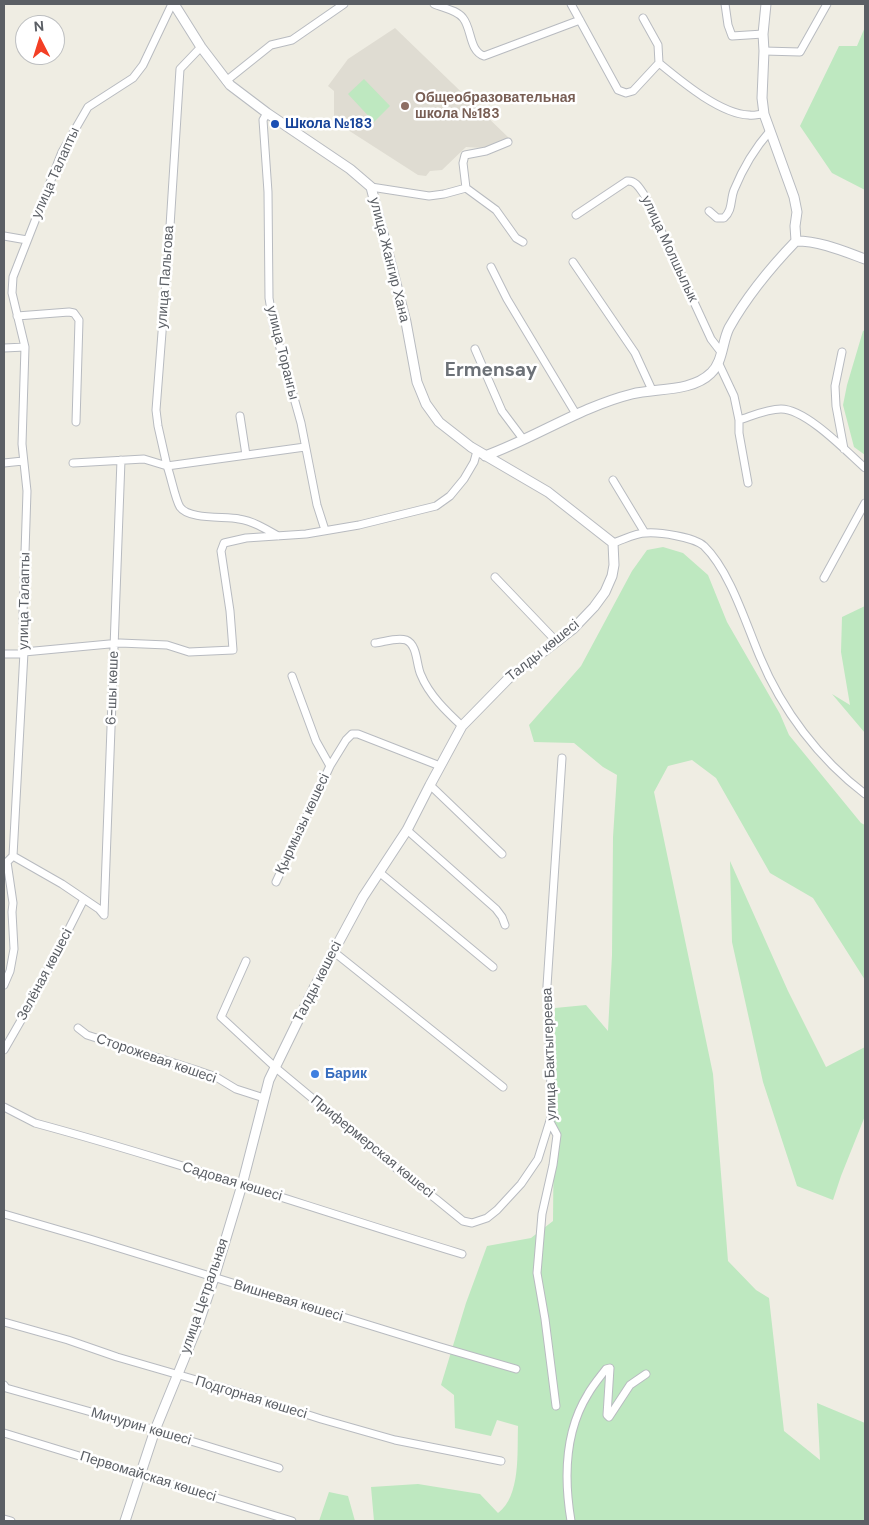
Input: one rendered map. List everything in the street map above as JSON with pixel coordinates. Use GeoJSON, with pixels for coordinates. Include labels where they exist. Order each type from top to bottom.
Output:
{"type":"FeatureCollection","features":[{"type":"Feature","properties":{"kind":"street","name":"улица Жангир Хана"},"geometry":{"type":"LineString","coordinates":[[173,4],[226,81],[267,113],[350,169],[371,187],[406,322],[413,367],[426,404],[439,422],[481,454],[548,492],[613,543]]}},
{"type":"Feature","properties":{"kind":"street","name":"улица Талапты"},"geometry":{"type":"LineString","coordinates":[[4,985],[10,972],[14,949],[13,903],[7,866],[11,858],[24,652],[23,614],[27,491],[23,461],[22,429],[24,347],[12,293],[13,277],[62,152],[83,114],[88,107],[133,78],[143,65],[173,4]]}},
{"type":"Feature","properties":{"kind":"street"},"geometry":{"type":"LineString","coordinates":[[226,81],[271,44],[292,40],[344,4]]}},
{"type":"Feature","properties":{"kind":"street"},"geometry":{"type":"LineString","coordinates":[[434,4],[458,13],[465,19],[476,50],[479,55],[484,56],[580,20]]}},
{"type":"Feature","properties":{"kind":"street"},"geometry":{"type":"LineString","coordinates":[[571,4],[618,90],[626,93],[633,91],[659,63],[658,45],[643,18]]}},
{"type":"Feature","properties":{"kind":"street"},"geometry":{"type":"LineString","coordinates":[[725,4],[728,25],[732,36],[763,34]]}},
{"type":"Feature","properties":{"kind":"street"},"geometry":{"type":"LineString","coordinates":[[4,654],[130,642],[167,645],[189,652],[233,650],[230,611],[221,551],[224,543],[246,538],[306,534],[359,525],[436,506],[450,496],[481,454],[509,448],[523,439],[576,414],[630,395],[697,383],[713,372],[728,330],[753,292],[796,241],[795,226],[797,212],[794,197],[764,114],[762,98],[763,34],[766,4]]}},
{"type":"Feature","properties":{"kind":"street"},"geometry":{"type":"LineString","coordinates":[[764,51],[800,52],[827,4]]}},
{"type":"Feature","properties":{"kind":"street","name":"улица Пальгова"},"geometry":{"type":"LineString","coordinates":[[201,47],[180,69],[156,410],[158,426],[167,466],[180,506],[185,512],[240,519],[258,525],[278,536]]}},
{"type":"Feature","properties":{"kind":"street"},"geometry":{"type":"LineString","coordinates":[[659,63],[687,86],[718,105],[748,115],[764,114]]}},
{"type":"Feature","properties":{"kind":"street","name":"улица Торангы"},"geometry":{"type":"LineString","coordinates":[[267,113],[264,120],[268,192],[268,298],[273,323],[301,423],[317,506],[325,530]]}},
{"type":"Feature","properties":{"kind":"street"},"geometry":{"type":"LineString","coordinates":[[709,211],[717,218],[724,218],[729,214],[733,192],[742,172],[754,149],[770,130]]}},
{"type":"Feature","properties":{"kind":"street"},"geometry":{"type":"LineString","coordinates":[[508,142],[486,151],[465,155],[463,163],[466,188],[496,210],[516,238],[523,242]]}},
{"type":"Feature","properties":{"kind":"street","name":"улица Молшылык"},"geometry":{"type":"LineString","coordinates":[[576,216],[627,181],[631,180],[636,183],[645,196],[719,357]]}},
{"type":"Feature","properties":{"kind":"street"},"geometry":{"type":"LineString","coordinates":[[371,187],[429,196],[466,188]]}},
{"type":"Feature","properties":{"kind":"street"},"geometry":{"type":"LineString","coordinates":[[4,236],[27,240]]}},
{"type":"Feature","properties":{"kind":"street"},"geometry":{"type":"LineString","coordinates":[[796,241],[808,241],[865,259]]}},
{"type":"Feature","properties":{"kind":"street"},"geometry":{"type":"LineString","coordinates":[[573,262],[635,353],[652,390]]}},
{"type":"Feature","properties":{"kind":"street"},"geometry":{"type":"LineString","coordinates":[[492,268],[507,299],[576,414]]}},
{"type":"Feature","properties":{"kind":"street"},"geometry":{"type":"LineString","coordinates":[[18,316],[69,312],[74,313],[79,320],[76,422]]}},
{"type":"Feature","properties":{"kind":"street"},"geometry":{"type":"LineString","coordinates":[[4,348],[24,347]]}},
{"type":"Feature","properties":{"kind":"street"},"geometry":{"type":"LineString","coordinates":[[475,349],[502,411],[523,439]]}},
{"type":"Feature","properties":{"kind":"street"},"geometry":{"type":"LineString","coordinates":[[842,352],[835,386],[836,406],[844,450]]}},
{"type":"Feature","properties":{"kind":"street"},"geometry":{"type":"LineString","coordinates":[[719,357],[734,396],[748,482]]}},
{"type":"Feature","properties":{"kind":"street"},"geometry":{"type":"LineString","coordinates":[[739,420],[781,409],[796,413],[813,422],[865,468]]}},
{"type":"Feature","properties":{"kind":"street"},"geometry":{"type":"LineString","coordinates":[[240,416],[246,455]]}},
{"type":"Feature","properties":{"kind":"street"},"geometry":{"type":"LineString","coordinates":[[72,463],[144,459],[167,466],[305,447]]}},
{"type":"Feature","properties":{"kind":"street","name":"6-шы көше"},"geometry":{"type":"LineString","coordinates":[[84,899],[99,909],[104,915],[120,460]]}},
{"type":"Feature","properties":{"kind":"street"},"geometry":{"type":"LineString","coordinates":[[4,463],[23,461]]}},
{"type":"Feature","properties":{"kind":"street"},"geometry":{"type":"LineString","coordinates":[[613,480],[645,533]]}},
{"type":"Feature","properties":{"kind":"street"},"geometry":{"type":"LineString","coordinates":[[824,578],[865,503]]}},
{"type":"Feature","properties":{"kind":"street"},"geometry":{"type":"LineString","coordinates":[[613,543],[645,533],[678,536],[703,545],[717,562],[730,586],[761,660],[778,694],[795,720],[839,773],[865,794]]}},
{"type":"Feature","properties":{"kind":"street","name":"Талды көшесі"},"geometry":{"type":"LineString","coordinates":[[276,1068],[286,1044],[350,918],[407,830],[462,726],[508,678],[557,642],[594,607],[605,592],[612,576],[614,565],[613,543]]}},
{"type":"Feature","properties":{"kind":"street"},"geometry":{"type":"LineString","coordinates":[[495,577],[557,642]]}},
{"type":"Feature","properties":{"kind":"street"},"geometry":{"type":"LineString","coordinates":[[375,643],[406,640],[412,645],[421,675],[443,708],[462,726]]}},
{"type":"Feature","properties":{"kind":"street","name":"Қырмызы көшесі"},"geometry":{"type":"LineString","coordinates":[[292,676],[316,740],[330,766]]}},
{"type":"Feature","properties":{"kind":"street","name":"Қырмызы көшесі"},"geometry":{"type":"LineString","coordinates":[[276,882],[330,766],[346,740],[352,734],[358,734],[440,766]]}},
{"type":"Feature","properties":{"kind":"street","name":"улица Бактыгереева"},"geometry":{"type":"LineString","coordinates":[[556,1406],[537,1273],[542,1214],[557,1135],[550,1121],[552,1096],[547,986],[562,758]]}},
{"type":"Feature","properties":{"kind":"street"},"geometry":{"type":"LineString","coordinates":[[430,784],[502,854]]}},
{"type":"Feature","properties":{"kind":"street"},"geometry":{"type":"LineString","coordinates":[[407,830],[496,909],[505,925]]}},
{"type":"Feature","properties":{"kind":"street"},"geometry":{"type":"LineString","coordinates":[[11,858],[56,880],[84,899]]}},
{"type":"Feature","properties":{"kind":"street"},"geometry":{"type":"LineString","coordinates":[[379,872],[493,967]]}},
{"type":"Feature","properties":{"kind":"street","name":"Зелёная көшесі"},"geometry":{"type":"LineString","coordinates":[[4,1050],[36,996],[84,899]]}},
{"type":"Feature","properties":{"kind":"street"},"geometry":{"type":"LineString","coordinates":[[334,952],[503,1087]]}},
{"type":"Feature","properties":{"kind":"street","name":"Прифермерская көшесі"},"geometry":{"type":"LineString","coordinates":[[246,961],[221,1017],[276,1068],[463,1221],[472,1223],[487,1218],[521,1184],[538,1159],[550,1121]]}},
{"type":"Feature","properties":{"kind":"street","name":"Сторожевая көшесі"},"geometry":{"type":"LineString","coordinates":[[78,1028],[87,1035],[216,1077],[236,1089],[264,1098]]}},
{"type":"Feature","properties":{"kind":"street","name":"улица Цетральная"},"geometry":{"type":"LineString","coordinates":[[125,1521],[155,1430],[198,1325],[214,1278],[242,1184],[269,1080],[276,1068]]}},
{"type":"Feature","properties":{"kind":"street","name":"Садовая көшесі"},"geometry":{"type":"LineString","coordinates":[[4,1107],[35,1123],[242,1184],[462,1254]]}},
{"type":"Feature","properties":{"kind":"street","name":"Вишневая көшесі"},"geometry":{"type":"LineString","coordinates":[[4,1214],[516,1369]]}},
{"type":"Feature","properties":{"kind":"street","name":"Подгорная көшесі"},"geometry":{"type":"LineString","coordinates":[[4,1322],[395,1440],[501,1461]]}},
{"type":"Feature","properties":{"kind":"street"},"geometry":{"type":"LineString","coordinates":[[571,1521],[567,1492],[572,1428],[587,1395],[606,1369],[610,1368],[608,1417],[630,1385],[646,1374]]}},
{"type":"Feature","properties":{"kind":"street","name":"Мичурин көшесі"},"geometry":{"type":"LineString","coordinates":[[4,1385],[6,1388],[155,1430],[279,1468]]}},
{"type":"Feature","properties":{"kind":"street","name":"Первомайская көшесі"},"geometry":{"type":"LineString","coordinates":[[4,1433],[292,1521]]}},
{"type":"Feature","properties":{"kind":"street"},"geometry":{"type":"LineString","coordinates":[[4,1519],[11,1521]]}},
{"type":"Feature","properties":{"kind":"shaded area","name":"Общеобразовательная школа №183"},"geometry":{"type":"Polygon","coordinates":[[[395,28],[509,138],[483,148],[466,147],[442,170],[430,171],[426,176],[418,175],[334,121],[334,91],[328,86],[348,59],[395,28]]]}},
{"type":"Feature","properties":{"kind":"green space"},"geometry":{"type":"Polygon","coordinates":[[[865,27],[865,190],[832,173],[800,126],[839,46],[857,46],[865,27]]]}},
{"type":"Feature","properties":{"kind":"green space"},"geometry":{"type":"Polygon","coordinates":[[[364,79],[390,106],[374,122],[348,94],[364,79]]]}},
{"type":"Feature","properties":{"kind":"green space"},"geometry":{"type":"Polygon","coordinates":[[[865,330],[865,455],[854,447],[843,405],[847,385],[863,331],[865,330]]]}},
{"type":"Feature","properties":{"kind":"green space"},"geometry":{"type":"Polygon","coordinates":[[[663,547],[683,553],[708,575],[727,622],[780,714],[789,735],[861,823],[865,825],[865,980],[813,898],[770,873],[716,778],[692,760],[668,766],[654,792],[713,1074],[728,1261],[756,1290],[769,1298],[784,1431],[820,1460],[817,1403],[865,1423],[865,1521],[374,1521],[371,1487],[418,1484],[480,1494],[498,1513],[511,1496],[516,1473],[518,1426],[497,1420],[491,1436],[455,1428],[454,1395],[441,1385],[466,1303],[487,1246],[531,1238],[553,1221],[555,1008],[586,1005],[608,1031],[612,955],[613,837],[617,775],[603,767],[574,743],[534,742],[529,725],[581,666],[632,571],[647,550],[663,547]]]}},
{"type":"Feature","properties":{"kind":"green space"},"geometry":{"type":"Polygon","coordinates":[[[865,606],[865,733],[832,694],[850,705],[841,652],[842,617],[865,606]]]}},
{"type":"Feature","properties":{"kind":"green space"},"geometry":{"type":"Polygon","coordinates":[[[730,861],[788,991],[826,1067],[865,1047],[865,1116],[833,1200],[797,1186],[763,1082],[732,942],[730,861]]]}},
{"type":"Feature","properties":{"kind":"green space"},"geometry":{"type":"Polygon","coordinates":[[[329,1492],[348,1496],[355,1521],[319,1521],[329,1492]]]}},
{"type":"Feature","properties":{"kind":"place","name":"Общеобразовательная школа №183"},"geometry":{"type":"Point","coordinates":[405,106]}},
{"type":"Feature","properties":{"kind":"place","name":"Школа №183"},"geometry":{"type":"Point","coordinates":[275,124]}},
{"type":"Feature","properties":{"kind":"place","name":"Барик"},"geometry":{"type":"Point","coordinates":[315,1074]}},
{"type":"Feature","properties":{"kind":"district","name":"Ermensay"},"geometry":{"type":"Point","coordinates":[491,371]}}]}
